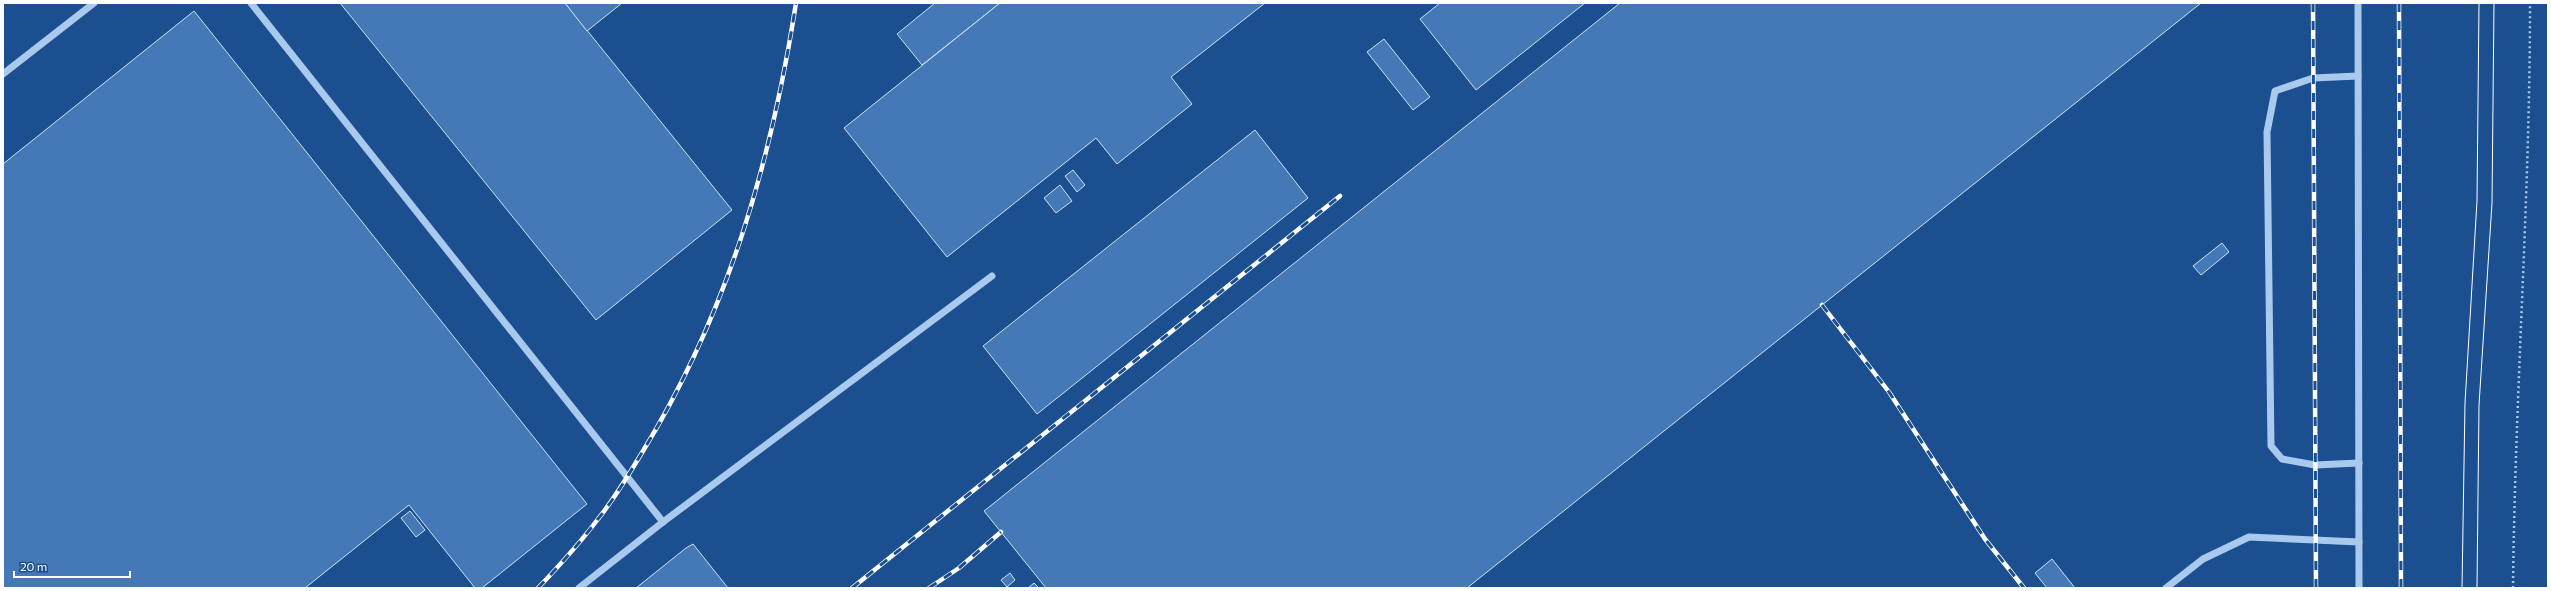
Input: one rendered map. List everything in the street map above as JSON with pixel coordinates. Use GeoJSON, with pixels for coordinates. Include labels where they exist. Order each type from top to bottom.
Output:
{"type":"FeatureCollection","features":[{"type":"Feature","properties":{"kind":"lane"},"geometry":{"type":"LineString","coordinates":[[3,74],[94,3]]}},
{"type":"Feature","properties":{"kind":"lane"},"geometry":{"type":"LineString","coordinates":[[250,3],[663,522]]}},
{"type":"Feature","properties":{"kind":"lane"},"geometry":{"type":"LineString","coordinates":[[2358,3],[2359,588]]}},
{"type":"Feature","properties":{"kind":"lane"},"geometry":{"type":"LineString","coordinates":[[2358,76],[2314,78],[2275,91],[2267,132],[2271,446],[2282,459],[2308,464],[2359,463]]}},
{"type":"Feature","properties":{"kind":"lane"},"geometry":{"type":"LineString","coordinates":[[579,588],[663,522],[992,276]]}},
{"type":"Feature","properties":{"kind":"lane"},"geometry":{"type":"LineString","coordinates":[[2166,588],[2203,559],[2249,537],[2359,542]]}},
{"type":"Feature","properties":{"kind":"path"},"geometry":{"type":"LineString","coordinates":[[2513,588],[2518,382],[2527,205],[2530,3]]}},
{"type":"Feature","properties":{"kind":"building"},"geometry":{"type":"Polygon","coordinates":[[[340,3],[565,3],[732,210],[596,320],[340,3]]]}},
{"type":"Feature","properties":{"kind":"building"},"geometry":{"type":"Polygon","coordinates":[[[565,3],[622,3],[587,31],[565,3]]]}},
{"type":"Feature","properties":{"kind":"building"},"geometry":{"type":"Polygon","coordinates":[[[935,3],[1000,3],[922,65],[897,34],[935,3]]]}},
{"type":"Feature","properties":{"kind":"building"},"geometry":{"type":"Polygon","coordinates":[[[1000,3],[1265,3],[1171,77],[1192,104],[1117,164],[1096,138],[947,257],[844,128],[1000,3]]]}},
{"type":"Feature","properties":{"kind":"building"},"geometry":{"type":"Polygon","coordinates":[[[1440,3],[1585,3],[1476,90],[1420,19],[1440,3]]]}},
{"type":"Feature","properties":{"kind":"building"},"geometry":{"type":"Polygon","coordinates":[[[1620,3],[2201,3],[1467,588],[1046,588],[984,511],[1620,3]]]}},
{"type":"Feature","properties":{"kind":"building"},"geometry":{"type":"Polygon","coordinates":[[[194,11],[587,504],[482,588],[475,588],[409,505],[305,588],[3,588],[3,164],[194,11]]]}},
{"type":"Feature","properties":{"kind":"building"},"geometry":{"type":"Polygon","coordinates":[[[1384,39],[1430,97],[1413,110],[1367,52],[1384,39]]]}},
{"type":"Feature","properties":{"kind":"building"},"geometry":{"type":"Polygon","coordinates":[[[1255,130],[1308,198],[1037,414],[983,346],[1255,130]]]}},
{"type":"Feature","properties":{"kind":"building"},"geometry":{"type":"Polygon","coordinates":[[[1073,170],[1085,185],[1077,192],[1065,176],[1073,170]]]}},
{"type":"Feature","properties":{"kind":"building"},"geometry":{"type":"Polygon","coordinates":[[[1060,185],[1072,201],[1056,213],[1044,198],[1060,185]]]}},
{"type":"Feature","properties":{"kind":"building"},"geometry":{"type":"Polygon","coordinates":[[[2222,243],[2229,252],[2201,275],[2193,266],[2222,243]]]}},
{"type":"Feature","properties":{"kind":"building"},"geometry":{"type":"Polygon","coordinates":[[[410,511],[425,530],[416,537],[401,518],[410,511]]]}},
{"type":"Feature","properties":{"kind":"building"},"geometry":{"type":"Polygon","coordinates":[[[693,544],[728,588],[636,588],[686,548],[693,544]]]}},
{"type":"Feature","properties":{"kind":"building"},"geometry":{"type":"Polygon","coordinates":[[[2052,559],[2075,588],[2047,588],[2035,573],[2052,559]]]}},
{"type":"Feature","properties":{"kind":"building"},"geometry":{"type":"Polygon","coordinates":[[[1010,573],[1015,580],[1007,587],[1001,580],[1010,573]]]}},
{"type":"Feature","properties":{"kind":"building"},"geometry":{"type":"Polygon","coordinates":[[[1034,583],[1039,588],[1028,588],[1034,583]]]}},
{"type":"Feature","properties":{"kind":"tram line"},"geometry":{"type":"LineString","coordinates":[[2462,588],[2465,403],[2477,201],[2479,3]]}},
{"type":"Feature","properties":{"kind":"tram line"},"geometry":{"type":"LineString","coordinates":[[2477,588],[2479,405],[2492,203],[2494,3]]}},
{"type":"Feature","properties":{"kind":"railway"},"geometry":{"type":"LineString","coordinates":[[538,588],[584,537],[616,494],[643,451],[673,398],[699,345],[722,290],[742,235],[759,178],[774,121],[796,3]]}},
{"type":"Feature","properties":{"kind":"railway"},"geometry":{"type":"LineString","coordinates":[[2313,3],[2316,588]]}},
{"type":"Feature","properties":{"kind":"railway"},"geometry":{"type":"LineString","coordinates":[[2399,3],[2401,588]]}},
{"type":"Feature","properties":{"kind":"railway"},"geometry":{"type":"LineString","coordinates":[[852,588],[1340,196]]}},
{"type":"Feature","properties":{"kind":"railway"},"geometry":{"type":"LineString","coordinates":[[1822,305],[1889,392],[1985,539],[2024,588]]}},
{"type":"Feature","properties":{"kind":"railway"},"geometry":{"type":"LineString","coordinates":[[929,588],[959,568],[1001,532]]}}]}
